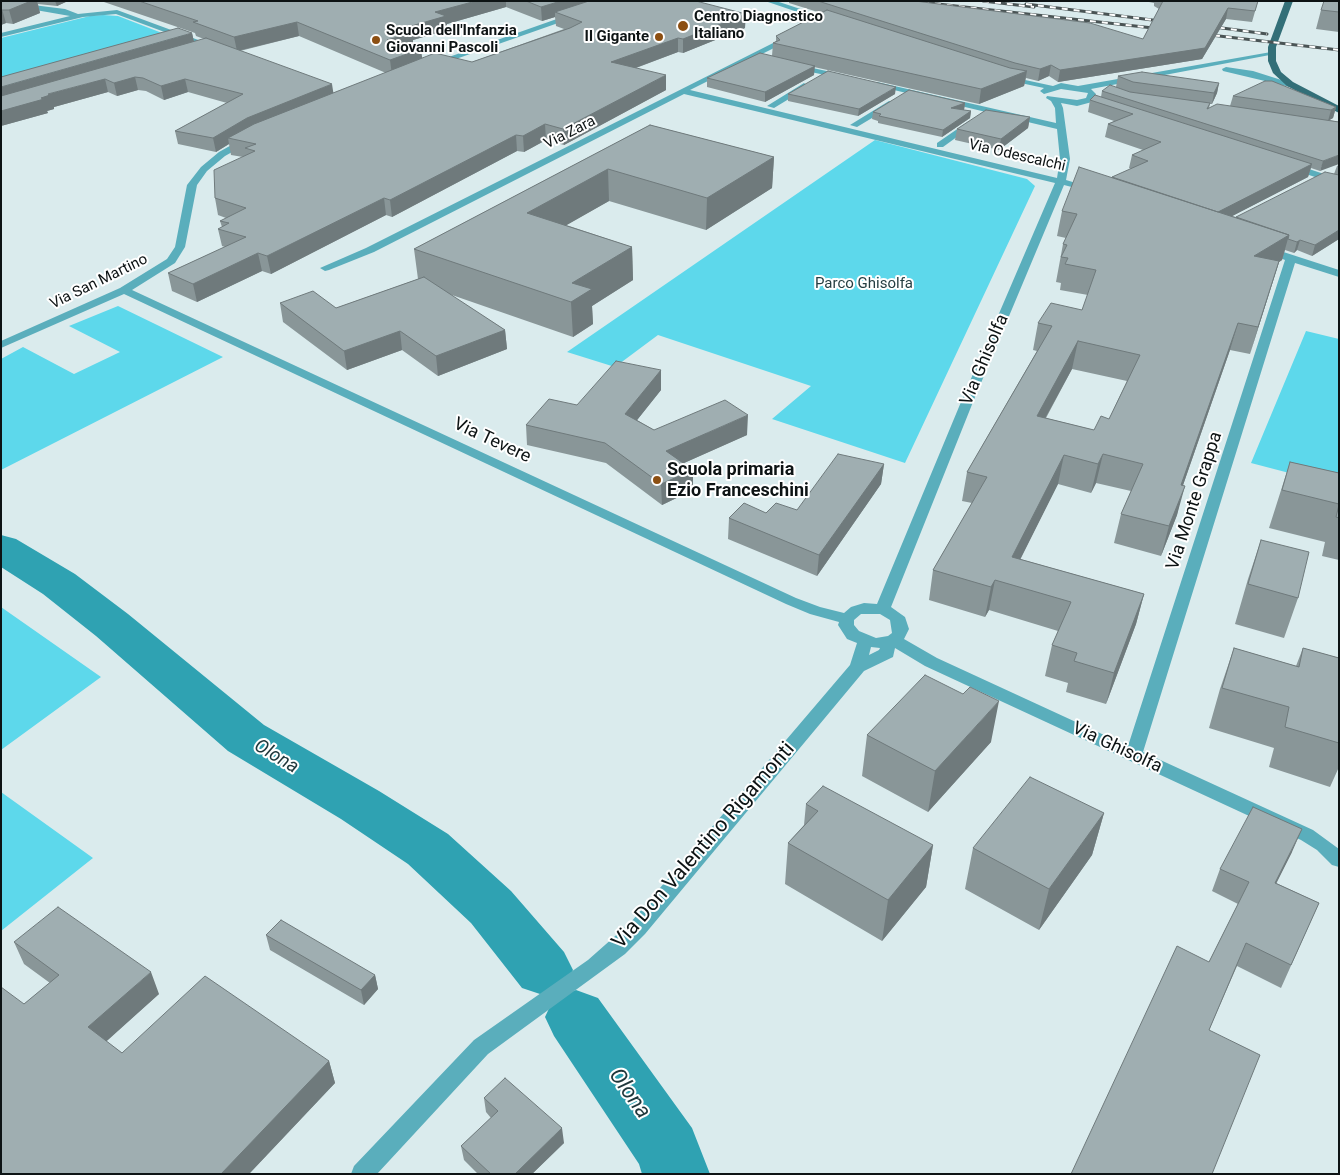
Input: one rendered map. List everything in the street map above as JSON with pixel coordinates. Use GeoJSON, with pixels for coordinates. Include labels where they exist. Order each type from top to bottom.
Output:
{"type":"FeatureCollection","features":[{"type":"Feature","properties":{"kind":"main road"},"geometry":{"type":"LineString","coordinates":[[1289,1],[1272,58],[1277,73],[1290,84],[1339,110]]}},
{"type":"Feature","properties":{"kind":"street"},"geometry":{"type":"LineString","coordinates":[[758,1],[802,12]]}},
{"type":"Feature","properties":{"kind":"street"},"geometry":{"type":"LineString","coordinates":[[768,1],[844,25]]}},
{"type":"Feature","properties":{"kind":"street"},"geometry":{"type":"LineString","coordinates":[[1,2],[65,11],[76,16]]}},
{"type":"Feature","properties":{"kind":"street"},"geometry":{"type":"LineString","coordinates":[[1,35],[76,16],[103,12],[124,13],[228,53]]}},
{"type":"Feature","properties":{"kind":"street"},"geometry":{"type":"LineString","coordinates":[[425,67],[581,14]]}},
{"type":"Feature","properties":{"kind":"street"},"geometry":{"type":"LineString","coordinates":[[811,26],[826,19]]}},
{"type":"Feature","properties":{"kind":"street","name":"Via Zara"},"geometry":{"type":"LineString","coordinates":[[325,268],[370,250],[798,33]]}},
{"type":"Feature","properties":{"kind":"street"},"geometry":{"type":"LineString","coordinates":[[191,51],[210,46]]}},
{"type":"Feature","properties":{"kind":"street"},"geometry":{"type":"LineString","coordinates":[[753,57],[770,61]]}},
{"type":"Feature","properties":{"kind":"street"},"geometry":{"type":"LineString","coordinates":[[1047,89],[1045,96],[1057,104],[1073,103],[1090,97],[1272,58]]}},
{"type":"Feature","properties":{"kind":"street"},"geometry":{"type":"LineString","coordinates":[[994,73],[1047,89],[1061,86],[1081,88],[1272,58]]}},
{"type":"Feature","properties":{"kind":"street"},"geometry":{"type":"LineString","coordinates":[[780,63],[854,80]]}},
{"type":"Feature","properties":{"kind":"street"},"geometry":{"type":"LineString","coordinates":[[1226,69],[1250,73],[1290,84]]}},
{"type":"Feature","properties":{"kind":"street"},"geometry":{"type":"LineString","coordinates":[[771,106],[827,74]]}},
{"type":"Feature","properties":{"kind":"street"},"geometry":{"type":"LineString","coordinates":[[872,84],[1060,127]]}},
{"type":"Feature","properties":{"kind":"street"},"geometry":{"type":"LineString","coordinates":[[1081,88],[1100,105]]}},
{"type":"Feature","properties":{"kind":"street","name":"Via Odescalchi"},"geometry":{"type":"LineString","coordinates":[[682,91],[1061,181],[1099,192]]}},
{"type":"Feature","properties":{"kind":"street"},"geometry":{"type":"LineString","coordinates":[[854,125],[908,92]]}},
{"type":"Feature","properties":{"kind":"street","name":"Via Ghisolfa"},"geometry":{"type":"LineString","coordinates":[[883,609],[967,402],[1061,181],[1065,159],[1057,104]]}},
{"type":"Feature","properties":{"kind":"street"},"geometry":{"type":"LineString","coordinates":[[940,144],[990,111]]}},
{"type":"Feature","properties":{"kind":"street","name":"Via San Martino"},"geometry":{"type":"LineString","coordinates":[[1,345],[124,290],[156,272],[175,256],[180,247],[192,185],[204,169],[222,154],[253,136]]}},
{"type":"Feature","properties":{"kind":"street"},"geometry":{"type":"LineString","coordinates":[[1284,164],[1339,182]]}},
{"type":"Feature","properties":{"kind":"street"},"geometry":{"type":"LineString","coordinates":[[1304,185],[1332,170]]}},
{"type":"Feature","properties":{"kind":"street"},"geometry":{"type":"LineString","coordinates":[[1250,244],[1339,274]]}},
{"type":"Feature","properties":{"kind":"street","name":"Via Monte Grappa"},"geometry":{"type":"LineString","coordinates":[[1134,755],[1291,258]]}},
{"type":"Feature","properties":{"kind":"street","name":"Via Tevere"},"geometry":{"type":"LineString","coordinates":[[124,290],[791,601],[815,611],[847,619]]}},
{"type":"Feature","properties":{"kind":"street"},"geometry":{"type":"LineString","coordinates":[[864,608],[883,609],[901,623],[901,630],[890,640],[865,641],[853,635],[846,625],[847,619],[856,610],[864,608]]}},
{"type":"Feature","properties":{"kind":"street","name":"Via Ghisolfa"},"geometry":{"type":"LineString","coordinates":[[890,640],[931,662],[1307,835],[1323,845],[1339,860]]}},
{"type":"Feature","properties":{"kind":"street","name":"Via Don Valentino Rigamonti"},"geometry":{"type":"LineString","coordinates":[[362,1174],[460,1067],[504,1029],[595,966],[618,948],[638,928],[858,667],[887,653],[890,640]]}},
{"type":"Feature","properties":{"kind":"street","name":"Via Don Valentino Rigamonti"},"geometry":{"type":"LineString","coordinates":[[858,667],[865,641]]}},
{"type":"Feature","properties":{"kind":"green space"},"geometry":{"type":"Polygon","coordinates":[[[90,16],[118,16],[175,38],[1,87],[1,38],[90,16]]]}},
{"type":"Feature","properties":{"kind":"green space","name":"Parco Ghisolfa"},"geometry":{"type":"Polygon","coordinates":[[[875,140],[1027,179],[1035,186],[905,463],[772,419],[811,386],[658,335],[615,367],[567,352],[875,140]]]}},
{"type":"Feature","properties":{"kind":"green space"},"geometry":{"type":"Polygon","coordinates":[[[118,306],[223,357],[1,470],[1,359],[23,347],[74,374],[120,352],[69,326],[118,306]]]}},
{"type":"Feature","properties":{"kind":"green space"},"geometry":{"type":"Polygon","coordinates":[[[1306,331],[1339,339],[1339,486],[1251,463],[1306,331]]]}},
{"type":"Feature","properties":{"kind":"green space"},"geometry":{"type":"Polygon","coordinates":[[[1,607],[101,677],[1,750],[1,607]]]}},
{"type":"Feature","properties":{"kind":"green space"},"geometry":{"type":"Polygon","coordinates":[[[1,792],[93,858],[1,931],[1,792]]]}},
{"type":"Feature","properties":{"kind":"building"},"geometry":{"type":"Polygon","coordinates":[[[1,1],[31,1],[9,10],[1,10],[1,1]]]}},
{"type":"Feature","properties":{"kind":"building"},"geometry":{"type":"Polygon","coordinates":[[[139,1],[476,1],[435,12],[446,16],[401,29],[412,33],[387,40],[421,49],[390,60],[297,22],[234,37],[193,22],[198,21],[139,1]]]}},
{"type":"Feature","properties":{"kind":"building"},"geometry":{"type":"Polygon","coordinates":[[[526,1],[561,1],[541,7],[526,1]]]}},
{"type":"Feature","properties":{"kind":"building"},"geometry":{"type":"Polygon","coordinates":[[[589,1],[696,1],[746,14],[683,39],[678,38],[611,62],[666,75],[563,129],[545,124],[523,136],[516,135],[390,200],[384,198],[267,256],[258,253],[193,284],[168,273],[246,237],[218,229],[229,223],[220,221],[246,208],[215,198],[214,170],[255,151],[245,148],[256,144],[228,138],[254,124],[435,53],[472,62],[570,28],[582,22],[555,12],[589,1]]]}},
{"type":"Feature","properties":{"kind":"building"},"geometry":{"type":"Polygon","coordinates":[[[818,1],[915,1],[1090,23],[1143,39],[1163,1],[1258,1],[1255,11],[1228,8],[1205,48],[1060,70],[1051,65],[1040,69],[1015,63],[818,1]]]}},
{"type":"Feature","properties":{"kind":"building"},"geometry":{"type":"Polygon","coordinates":[[[1324,1],[1339,1],[1339,12],[1321,10],[1324,1]]]}},
{"type":"Feature","properties":{"kind":"building"},"geometry":{"type":"Polygon","coordinates":[[[827,10],[1010,68],[1027,71],[981,89],[773,43],[780,40],[776,36],[827,10]]]}},
{"type":"Feature","properties":{"kind":"building"},"geometry":{"type":"Polygon","coordinates":[[[178,28],[192,33],[1,87],[1,77],[178,28]]]}},
{"type":"Feature","properties":{"kind":"building"},"geometry":{"type":"Polygon","coordinates":[[[206,38],[332,84],[247,118],[213,138],[175,131],[243,94],[185,79],[161,86],[143,78],[135,77],[114,83],[105,79],[48,94],[50,95],[41,98],[44,99],[1,111],[1,96],[206,38]]]}},
{"type":"Feature","properties":{"kind":"building"},"geometry":{"type":"Polygon","coordinates":[[[760,53],[815,66],[765,92],[707,78],[760,53]]]}},
{"type":"Feature","properties":{"kind":"building"},"geometry":{"type":"Polygon","coordinates":[[[828,71],[896,87],[859,109],[788,94],[828,71]]]}},
{"type":"Feature","properties":{"kind":"building"},"geometry":{"type":"Polygon","coordinates":[[[1142,72],[1219,83],[1214,93],[1133,82],[1118,76],[1142,72]]]}},
{"type":"Feature","properties":{"kind":"building"},"geometry":{"type":"Polygon","coordinates":[[[1265,81],[1272,81],[1336,107],[1331,110],[1233,96],[1265,81]]]}},
{"type":"Feature","properties":{"kind":"building"},"geometry":{"type":"Polygon","coordinates":[[[1110,85],[1130,92],[1210,103],[1207,109],[1217,104],[1339,122],[1339,155],[1323,161],[1102,91],[1110,85]]]}},
{"type":"Feature","properties":{"kind":"building"},"geometry":{"type":"Polygon","coordinates":[[[909,90],[965,103],[951,108],[971,111],[943,130],[879,116],[881,114],[873,112],[909,90]]]}},
{"type":"Feature","properties":{"kind":"building"},"geometry":{"type":"Polygon","coordinates":[[[1095,95],[1312,164],[1218,212],[1112,177],[1148,161],[1132,155],[1161,142],[1108,124],[1133,114],[1090,100],[1095,95]]]}},
{"type":"Feature","properties":{"kind":"building"},"geometry":{"type":"Polygon","coordinates":[[[986,110],[1030,117],[1001,139],[957,129],[986,110]]]}},
{"type":"Feature","properties":{"kind":"building"},"geometry":{"type":"Polygon","coordinates":[[[650,125],[774,157],[707,198],[608,169],[527,213],[632,247],[572,283],[592,289],[571,302],[414,249],[650,125]]]}},
{"type":"Feature","properties":{"kind":"building"},"geometry":{"type":"Polygon","coordinates":[[[1079,167],[1289,235],[1254,256],[1279,261],[1258,327],[1238,323],[1181,485],[1185,486],[1169,526],[1121,514],[1143,464],[1103,454],[1098,464],[1064,455],[1012,557],[1144,594],[1114,673],[1074,661],[1077,653],[1052,645],[1071,602],[995,580],[991,587],[933,570],[987,477],[967,472],[1052,326],[1038,323],[1051,303],[1082,310],[1096,270],[1065,264],[1068,258],[1061,257],[1067,245],[1063,244],[1077,214],[1062,211],[1079,167]],[[1078,341],[1037,416],[1094,430],[1101,416],[1109,419],[1140,355],[1078,341]]]}},
{"type":"Feature","properties":{"kind":"building"},"geometry":{"type":"Polygon","coordinates":[[[1325,172],[1339,175],[1339,230],[1315,245],[1300,240],[1297,242],[1288,239],[1289,235],[1236,217],[1325,172]]]}},
{"type":"Feature","properties":{"kind":"building"},"geometry":{"type":"Polygon","coordinates":[[[424,277],[505,330],[436,356],[400,331],[344,351],[280,303],[313,291],[336,308],[424,277]]]}},
{"type":"Feature","properties":{"kind":"building"},"geometry":{"type":"Polygon","coordinates":[[[616,361],[661,370],[625,414],[654,430],[725,400],[748,415],[666,451],[693,470],[661,484],[605,443],[526,425],[549,399],[577,405],[616,361]]]}},
{"type":"Feature","properties":{"kind":"building"},"geometry":{"type":"Polygon","coordinates":[[[838,454],[884,464],[819,555],[729,518],[744,503],[766,513],[776,503],[797,510],[838,454]]]}},
{"type":"Feature","properties":{"kind":"building"},"geometry":{"type":"Polygon","coordinates":[[[1290,462],[1339,473],[1339,504],[1282,490],[1290,462]]]}},
{"type":"Feature","properties":{"kind":"building"},"geometry":{"type":"Polygon","coordinates":[[[1339,505],[1339,518],[1336,517],[1339,505]]]}},
{"type":"Feature","properties":{"kind":"building"},"geometry":{"type":"Polygon","coordinates":[[[1261,540],[1309,552],[1298,598],[1248,584],[1261,540]]]}},
{"type":"Feature","properties":{"kind":"building"},"geometry":{"type":"Polygon","coordinates":[[[1234,648],[1299,667],[1303,648],[1339,658],[1339,743],[1285,727],[1289,707],[1222,688],[1234,648]]]}},
{"type":"Feature","properties":{"kind":"building"},"geometry":{"type":"Polygon","coordinates":[[[925,675],[963,694],[970,687],[999,701],[935,771],[867,735],[925,675]]]}},
{"type":"Feature","properties":{"kind":"building"},"geometry":{"type":"Polygon","coordinates":[[[1030,777],[1104,813],[1049,889],[973,848],[1030,777]]]}},
{"type":"Feature","properties":{"kind":"building"},"geometry":{"type":"Polygon","coordinates":[[[823,786],[933,845],[888,900],[788,843],[818,811],[806,804],[823,786]]]}},
{"type":"Feature","properties":{"kind":"building"},"geometry":{"type":"Polygon","coordinates":[[[1253,807],[1302,829],[1275,883],[1319,903],[1291,965],[1246,943],[1209,1030],[1260,1055],[1212,1174],[1071,1174],[1177,946],[1209,962],[1249,882],[1220,869],[1253,807]]]}},
{"type":"Feature","properties":{"kind":"building"},"geometry":{"type":"Polygon","coordinates":[[[58,907],[151,972],[88,1027],[122,1053],[205,976],[329,1061],[221,1174],[1,1174],[1,987],[24,1004],[59,975],[14,942],[58,907]]]}},
{"type":"Feature","properties":{"kind":"building"},"geometry":{"type":"Polygon","coordinates":[[[281,920],[375,975],[361,990],[266,935],[281,920]]]}},
{"type":"Feature","properties":{"kind":"building"},"geometry":{"type":"Polygon","coordinates":[[[505,1078],[562,1128],[515,1174],[491,1174],[461,1146],[498,1111],[484,1098],[505,1078]]]}},
{"type":"Feature","properties":{"kind":"waterway","name":"Olona"},"geometry":{"type":"LineString","coordinates":[[1,548],[59,584],[112,625],[246,738],[360,805],[428,849],[491,907],[543,970]]}},
{"type":"Feature","properties":{"kind":"waterway","name":"Olona"},"geometry":{"type":"LineString","coordinates":[[576,1017],[668,1150],[676,1174]]}},
{"type":"Feature","properties":{"kind":"railway"},"geometry":{"type":"LineString","coordinates":[[911,1],[1162,29]]}},
{"type":"Feature","properties":{"kind":"railway"},"geometry":{"type":"LineString","coordinates":[[983,1],[1034,7]]}},
{"type":"Feature","properties":{"kind":"railway"},"geometry":{"type":"LineString","coordinates":[[1026,4],[1168,22]]}},
{"type":"Feature","properties":{"kind":"railway"},"geometry":{"type":"LineString","coordinates":[[1207,26],[1267,34]]}},
{"type":"Feature","properties":{"kind":"railway"},"geometry":{"type":"LineString","coordinates":[[1202,34],[1339,50]]}},
{"type":"Feature","properties":{"kind":"place","name":"Centro Diagnostico Italiano"},"geometry":{"type":"Point","coordinates":[683,26]}},
{"type":"Feature","properties":{"kind":"place","name":"Il Gigante"},"geometry":{"type":"Point","coordinates":[659,37]}},
{"type":"Feature","properties":{"kind":"place","name":"Scuola dell'Infanzia Giovanni Pascoli"},"geometry":{"type":"Point","coordinates":[376,40]}},
{"type":"Feature","properties":{"kind":"place","name":"Scuola primaria Ezio Franceschini"},"geometry":{"type":"Point","coordinates":[657,480]}}]}
